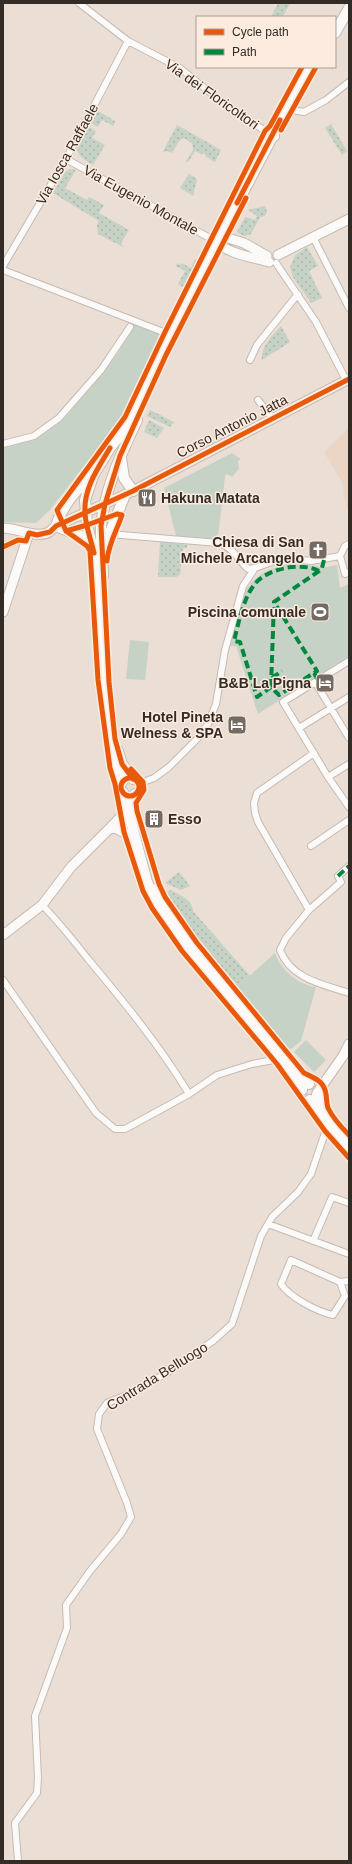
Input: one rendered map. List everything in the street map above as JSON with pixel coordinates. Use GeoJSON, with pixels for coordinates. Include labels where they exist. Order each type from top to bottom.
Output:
{"type":"FeatureCollection","features":[{"type":"Feature","properties":{"kind":"main road"},"geometry":{"type":"LineString","coordinates":[[336,18],[344,3]]}},
{"type":"Feature","properties":{"kind":"main road"},"geometry":{"type":"LineString","coordinates":[[336,31],[349,8]]}},
{"type":"Feature","properties":{"kind":"main road"},"geometry":{"type":"LineString","coordinates":[[288,114],[309,68]]}},
{"type":"Feature","properties":{"kind":"main road"},"geometry":{"type":"LineString","coordinates":[[307,1086],[207,960],[160,896],[152,881],[138,832],[134,809],[135,785],[122,764],[115,739],[109,682],[101,526],[105,504],[120,456],[166,356],[269,146],[272,134],[288,114],[315,68]]}},
{"type":"Feature","properties":{"kind":"main road"},"geometry":{"type":"LineString","coordinates":[[221,242],[272,259],[349,219]]}},
{"type":"Feature","properties":{"kind":"main road"},"geometry":{"type":"LineString","coordinates":[[221,242],[170,335],[126,428],[93,476],[85,500],[85,513],[93,546],[98,580],[104,681],[115,767],[122,787],[146,882],[158,905],[190,953],[279,1059],[307,1086]]}},
{"type":"Feature","properties":{"kind":"main road","name":"Corso Antonio Jatta"},"geometry":{"type":"LineString","coordinates":[[29,536],[50,532],[54,527],[129,493],[348,379]]}},
{"type":"Feature","properties":{"kind":"main road"},"geometry":{"type":"LineString","coordinates":[[102,551],[117,512],[129,493],[124,478],[120,456]]}},
{"type":"Feature","properties":{"kind":"main road"},"geometry":{"type":"LineString","coordinates":[[93,476],[81,485],[59,515],[54,527],[83,537],[93,546]]}},
{"type":"Feature","properties":{"kind":"main road"},"geometry":{"type":"LineString","coordinates":[[3,528],[15,529],[29,536],[3,612]]}},
{"type":"Feature","properties":{"kind":"main road"},"geometry":{"type":"LineString","coordinates":[[122,787],[127,778],[135,785]]}},
{"type":"Feature","properties":{"kind":"main road"},"geometry":{"type":"LineString","coordinates":[[122,787],[130,796],[135,785]]}},
{"type":"Feature","properties":{"kind":"main road"},"geometry":{"type":"LineString","coordinates":[[3,935],[42,905],[71,867],[127,810]]}},
{"type":"Feature","properties":{"kind":"main road"},"geometry":{"type":"LineString","coordinates":[[109,829],[115,828],[134,838]]}},
{"type":"Feature","properties":{"kind":"main road"},"geometry":{"type":"LineString","coordinates":[[315,1096],[344,1056],[349,1044]]}},
{"type":"Feature","properties":{"kind":"main road"},"geometry":{"type":"LineString","coordinates":[[315,1096],[304,1097],[307,1086],[329,1075]]}},
{"type":"Feature","properties":{"kind":"main road"},"geometry":{"type":"LineString","coordinates":[[315,1096],[328,1124],[349,1150]]}},
{"type":"Feature","properties":{"kind":"main road"},"geometry":{"type":"LineString","coordinates":[[315,1096],[337,1129],[349,1142]]}},
{"type":"Feature","properties":{"kind":"street","name":"Via dei Floricoltori"},"geometry":{"type":"LineString","coordinates":[[79,3],[128,41],[180,68],[234,112],[272,134]]}},
{"type":"Feature","properties":{"kind":"street","name":"Via Iosca Raffaele"},"geometry":{"type":"LineString","coordinates":[[3,266],[66,159],[128,41]]}},
{"type":"Feature","properties":{"kind":"street"},"geometry":{"type":"LineString","coordinates":[[288,114],[304,112],[326,100],[349,82]]}},
{"type":"Feature","properties":{"kind":"street","name":"Via Eugenio Montale"},"geometry":{"type":"LineString","coordinates":[[66,159],[221,242]]}},
{"type":"Feature","properties":{"kind":"street"},"geometry":{"type":"LineString","coordinates":[[313,237],[349,308]]}},
{"type":"Feature","properties":{"kind":"street"},"geometry":{"type":"LineString","coordinates":[[272,259],[298,294],[316,322],[348,379]]}},
{"type":"Feature","properties":{"kind":"street"},"geometry":{"type":"LineString","coordinates":[[3,270],[170,335]]}},
{"type":"Feature","properties":{"kind":"street"},"geometry":{"type":"LineString","coordinates":[[250,360],[257,345],[298,294]]}},
{"type":"Feature","properties":{"kind":"street"},"geometry":{"type":"LineString","coordinates":[[3,444],[34,436],[60,418],[101,370],[130,327]]}},
{"type":"Feature","properties":{"kind":"street"},"geometry":{"type":"LineString","coordinates":[[258,400],[273,419]]}},
{"type":"Feature","properties":{"kind":"street"},"geometry":{"type":"LineString","coordinates":[[109,534],[219,543],[229,547],[241,563],[248,569],[283,558],[311,561],[340,556],[347,545]]}},
{"type":"Feature","properties":{"kind":"street"},"geometry":{"type":"LineString","coordinates":[[3,547],[29,536]]}},
{"type":"Feature","properties":{"kind":"street"},"geometry":{"type":"LineString","coordinates":[[340,556],[345,574],[349,572]]}},
{"type":"Feature","properties":{"kind":"street"},"geometry":{"type":"LineString","coordinates":[[135,785],[154,778],[169,767],[197,739],[208,724],[216,704],[225,650],[241,592],[243,586],[255,568]]}},
{"type":"Feature","properties":{"kind":"street"},"geometry":{"type":"LineString","coordinates":[[349,661],[283,702],[328,777],[349,807]]}},
{"type":"Feature","properties":{"kind":"street"},"geometry":{"type":"LineString","coordinates":[[315,682],[331,708],[346,728],[349,738]]}},
{"type":"Feature","properties":{"kind":"street"},"geometry":{"type":"LineString","coordinates":[[299,728],[349,697]]}},
{"type":"Feature","properties":{"kind":"street"},"geometry":{"type":"LineString","coordinates":[[309,910],[258,822],[254,803],[257,793],[263,788],[314,753]]}},
{"type":"Feature","properties":{"kind":"street"},"geometry":{"type":"LineString","coordinates":[[328,777],[349,764]]}},
{"type":"Feature","properties":{"kind":"street"},"geometry":{"type":"LineString","coordinates":[[311,846],[349,820]]}},
{"type":"Feature","properties":{"kind":"street"},"geometry":{"type":"LineString","coordinates":[[349,866],[338,876],[341,882],[309,910],[286,938],[280,950],[292,968],[301,976],[349,993]]}},
{"type":"Feature","properties":{"kind":"street"},"geometry":{"type":"LineString","coordinates":[[42,905],[65,929],[111,984],[173,1067],[189,1094]]}},
{"type":"Feature","properties":{"kind":"street"},"geometry":{"type":"LineString","coordinates":[[3,980],[96,1113],[114,1129],[125,1129],[189,1094],[217,1075],[252,1064],[279,1059]]}},
{"type":"Feature","properties":{"kind":"street","name":"Contrada Belluogo"},"geometry":{"type":"LineString","coordinates":[[18,1861],[14,1823],[37,1793],[36,1716],[67,1628],[66,1605],[90,1571],[121,1534],[131,1517],[127,1503],[97,1428],[99,1414],[107,1403],[134,1392],[168,1372],[213,1341],[232,1324],[261,1236],[272,1217],[298,1192],[310,1174],[328,1124]]}},
{"type":"Feature","properties":{"kind":"street"},"geometry":{"type":"LineString","coordinates":[[313,1240],[332,1196],[349,1203]]}},
{"type":"Feature","properties":{"kind":"street"},"geometry":{"type":"LineString","coordinates":[[268,1224],[349,1254]]}},
{"type":"Feature","properties":{"kind":"street"},"geometry":{"type":"LineString","coordinates":[[349,1281],[340,1282],[291,1260],[280,1284],[285,1291],[323,1313],[333,1315],[349,1290]]}},
{"type":"Feature","properties":{"kind":"street"},"geometry":{"type":"LineString","coordinates":[[340,1282],[345,1296],[344,1298]]}},
{"type":"Feature","properties":{"kind":"shaded area"},"geometry":{"type":"Polygon","coordinates":[[[278,3],[290,3],[284,16],[272,16],[278,3]]]}},
{"type":"Feature","properties":{"kind":"shaded area"},"geometry":{"type":"Polygon","coordinates":[[[98,111],[115,121],[113,126],[102,120],[98,127],[91,123],[98,111]]]}},
{"type":"Feature","properties":{"kind":"shaded area"},"geometry":{"type":"Polygon","coordinates":[[[331,124],[347,151],[342,155],[325,128],[331,124]]]}},
{"type":"Feature","properties":{"kind":"shaded area"},"geometry":{"type":"Polygon","coordinates":[[[177,125],[221,150],[215,162],[206,157],[204,153],[201,154],[195,151],[188,162],[186,161],[193,150],[192,143],[184,138],[179,141],[172,153],[166,151],[162,153],[177,125]]]}},
{"type":"Feature","properties":{"kind":"shaded area"},"geometry":{"type":"Polygon","coordinates":[[[89,127],[96,131],[92,138],[105,145],[93,165],[85,160],[78,152],[79,145],[89,127]]]}},
{"type":"Feature","properties":{"kind":"shaded area"},"geometry":{"type":"Polygon","coordinates":[[[70,169],[76,170],[65,188],[87,200],[89,197],[104,205],[99,213],[129,230],[121,243],[123,247],[98,234],[97,225],[99,221],[53,193],[65,172],[70,169]]]}},
{"type":"Feature","properties":{"kind":"shaded area"},"geometry":{"type":"Polygon","coordinates":[[[189,174],[197,179],[193,196],[180,188],[189,174]]]}},
{"type":"Feature","properties":{"kind":"shaded area"},"geometry":{"type":"Polygon","coordinates":[[[265,206],[267,212],[265,216],[260,217],[251,234],[244,236],[237,232],[245,217],[255,220],[257,216],[248,210],[265,206]]]}},
{"type":"Feature","properties":{"kind":"shaded area"},"geometry":{"type":"Polygon","coordinates":[[[307,247],[318,266],[309,271],[322,298],[311,303],[293,277],[290,267],[295,255],[307,247]]]}},
{"type":"Feature","properties":{"kind":"shaded area"},"geometry":{"type":"Polygon","coordinates":[[[195,259],[197,260],[183,287],[178,284],[185,271],[176,266],[177,263],[180,265],[181,263],[191,268],[195,259]]]}},
{"type":"Feature","properties":{"kind":"shaded area"},"geometry":{"type":"Polygon","coordinates":[[[134,324],[162,335],[121,418],[50,510],[36,523],[3,522],[3,448],[30,440],[45,433],[66,417],[118,353],[134,324]]]}},
{"type":"Feature","properties":{"kind":"shaded area"},"geometry":{"type":"Polygon","coordinates":[[[281,326],[290,342],[262,360],[265,346],[281,326]]]}},
{"type":"Feature","properties":{"kind":"shaded area"},"geometry":{"type":"Polygon","coordinates":[[[150,410],[174,422],[170,427],[147,416],[150,410]]]}},
{"type":"Feature","properties":{"kind":"shaded area"},"geometry":{"type":"Polygon","coordinates":[[[149,420],[164,428],[157,438],[144,432],[149,420]]]}},
{"type":"Feature","properties":{"kind":"shaded area"},"geometry":{"type":"Polygon","coordinates":[[[349,428],[349,513],[344,498],[343,484],[324,452],[349,428]]]}},
{"type":"Feature","properties":{"kind":"shaded area"},"geometry":{"type":"Polygon","coordinates":[[[232,453],[241,459],[238,461],[239,469],[232,477],[227,474],[225,476],[218,537],[214,539],[176,536],[164,488],[232,453]]]}},
{"type":"Feature","properties":{"kind":"shaded area"},"geometry":{"type":"Polygon","coordinates":[[[160,541],[187,545],[187,548],[183,548],[180,575],[176,577],[158,577],[160,541]]]}},
{"type":"Feature","properties":{"kind":"shaded area"},"geometry":{"type":"Polygon","coordinates":[[[287,564],[317,566],[322,568],[337,565],[340,588],[349,584],[349,656],[258,714],[236,646],[230,646],[240,603],[248,587],[260,575],[269,570],[287,564]]]}},
{"type":"Feature","properties":{"kind":"shaded area"},"geometry":{"type":"Polygon","coordinates":[[[130,640],[149,642],[145,680],[126,679],[130,640]]]}},
{"type":"Feature","properties":{"kind":"shaded area"},"geometry":{"type":"Polygon","coordinates":[[[179,872],[190,886],[181,890],[165,883],[179,872]]]}},
{"type":"Feature","properties":{"kind":"shaded area"},"geometry":{"type":"Polygon","coordinates":[[[170,890],[191,904],[193,911],[250,976],[237,987],[191,929],[166,893],[170,890]]]}},
{"type":"Feature","properties":{"kind":"shaded area"},"geometry":{"type":"Polygon","coordinates":[[[275,953],[281,965],[291,976],[309,986],[316,987],[301,1041],[288,1051],[237,987],[275,953]]]}},
{"type":"Feature","properties":{"kind":"shaded area"},"geometry":{"type":"Polygon","coordinates":[[[306,1040],[326,1060],[314,1072],[294,1052],[306,1040]]]}},
{"type":"Feature","properties":{"kind":"marked path"},"geometry":{"type":"LineString","coordinates":[[319,571],[302,567],[282,569],[264,576],[257,581],[249,593],[241,613],[234,641],[240,642],[257,697],[271,687],[279,695],[317,671],[274,602],[319,571],[322,568],[324,560]]}},
{"type":"Feature","properties":{"kind":"marked path"},"geometry":{"type":"LineString","coordinates":[[271,687],[274,602]]}},
{"type":"Feature","properties":{"kind":"marked path"},"geometry":{"type":"LineString","coordinates":[[272,678],[282,671]]}},
{"type":"Feature","properties":{"kind":"marked path"},"geometry":{"type":"LineString","coordinates":[[314,673],[318,680]]}},
{"type":"Feature","properties":{"kind":"marked path"},"geometry":{"type":"LineString","coordinates":[[338,876],[349,866]]}},
{"type":"Feature","properties":{"kind":"cycle path"},"geometry":{"type":"LineString","coordinates":[[301,68],[270,126],[265,131],[165,332],[125,417],[57,510],[66,531],[87,546],[90,551],[98,680],[110,768],[115,784],[124,832],[143,891],[152,908],[182,951],[277,1064],[325,1131],[349,1158]]}},
{"type":"Feature","properties":{"kind":"cycle path"},"geometry":{"type":"LineString","coordinates":[[281,130],[315,68]]}},
{"type":"Feature","properties":{"kind":"cycle path"},"geometry":{"type":"LineString","coordinates":[[237,203],[280,120]]}},
{"type":"Feature","properties":{"kind":"cycle path"},"geometry":{"type":"LineString","coordinates":[[133,779],[122,764],[115,739],[109,682],[101,526],[105,504],[120,456],[166,355],[246,198]]}},
{"type":"Feature","properties":{"kind":"cycle path"},"geometry":{"type":"LineString","coordinates":[[3,547],[18,540],[26,541],[29,533],[37,535],[50,532],[56,526],[133,491],[349,379]]}},
{"type":"Feature","properties":{"kind":"cycle path"},"geometry":{"type":"LineString","coordinates":[[94,553],[86,524],[86,496],[92,479],[110,448]]}},
{"type":"Feature","properties":{"kind":"cycle path"},"geometry":{"type":"LineString","coordinates":[[66,531],[117,514],[122,515],[111,543],[107,561]]}},
{"type":"Feature","properties":{"kind":"cycle path"},"geometry":{"type":"LineString","coordinates":[[131,769],[143,782],[144,790],[136,803],[137,811],[159,884],[165,897],[197,943],[304,1073],[322,1084],[326,1092],[328,1108],[337,1122],[349,1135]]}},
{"type":"Feature","properties":{"kind":"cycle path"},"geometry":{"type":"LineString","coordinates":[[130,778],[136,781],[139,787],[136,793],[130,796],[124,793],[121,787],[124,781],[130,778]]}},
{"type":"Feature","properties":{"kind":"place","name":"Hakuna Matata"},"geometry":{"type":"Point","coordinates":[147,498]}},
{"type":"Feature","properties":{"kind":"place","name":"Chiesa di San Michele Arcangelo"},"geometry":{"type":"Point","coordinates":[318,550]}},
{"type":"Feature","properties":{"kind":"place","name":"Piscina comunale"},"geometry":{"type":"Point","coordinates":[320,612]}},
{"type":"Feature","properties":{"kind":"place","name":"B&B La Pigna"},"geometry":{"type":"Point","coordinates":[325,683]}},
{"type":"Feature","properties":{"kind":"place","name":"Hotel Pineta Welness & SPA"},"geometry":{"type":"Point","coordinates":[237,725]}},
{"type":"Feature","properties":{"kind":"place","name":"Esso"},"geometry":{"type":"Point","coordinates":[154,819]}}]}
